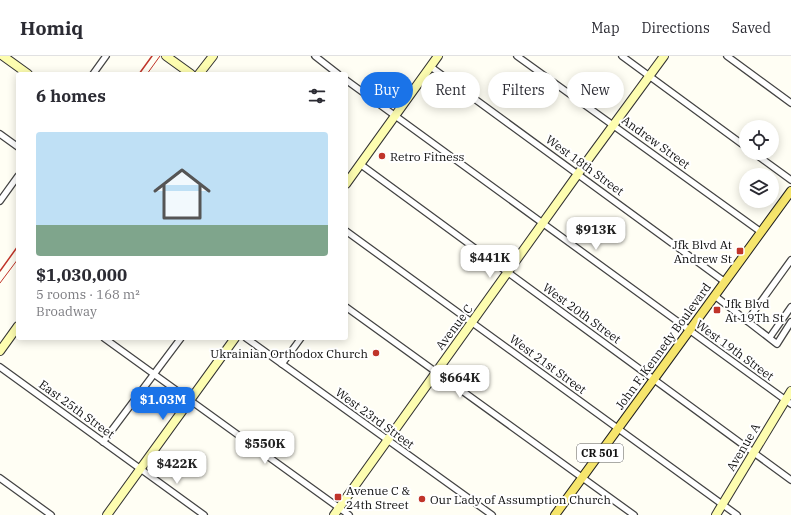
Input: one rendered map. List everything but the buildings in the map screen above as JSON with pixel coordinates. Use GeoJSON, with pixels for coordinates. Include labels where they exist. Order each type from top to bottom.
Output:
{"type":"FeatureCollection","features":[{"type":"Feature","properties":{"kind":"main road"},"geometry":{"type":"LineString","coordinates":[[3,56],[25,72]]}},
{"type":"Feature","properties":{"kind":"main road"},"geometry":{"type":"LineString","coordinates":[[166,56],[188,72]]}},
{"type":"Feature","properties":{"kind":"main road"},"geometry":{"type":"LineString","coordinates":[[201,72],[213,56]]}},
{"type":"Feature","properties":{"kind":"main road"},"geometry":{"type":"LineString","coordinates":[[348,181],[438,56]]}},
{"type":"Feature","properties":{"kind":"main road","name":"Avenue C"},"geometry":{"type":"LineString","coordinates":[[334,515],[436,371],[508,274],[578,174],[664,56]]}},
{"type":"Feature","properties":{"kind":"main road","name":"John F. Kennedy Boulevard"},"geometry":{"type":"LineString","coordinates":[[555,515],[791,191]]}},
{"type":"Feature","properties":{"kind":"main road"},"geometry":{"type":"LineString","coordinates":[[0,351],[16,329]]}},
{"type":"Feature","properties":{"kind":"main road"},"geometry":{"type":"LineString","coordinates":[[107,515],[234,340]]}},
{"type":"Feature","properties":{"kind":"main road","name":"Avenue A"},"geometry":{"type":"LineString","coordinates":[[716,515],[754,452],[788,402],[791,391]]}},
{"type":"Feature","properties":{"kind":"street"},"geometry":{"type":"LineString","coordinates":[[94,72],[106,56]]}},
{"type":"Feature","properties":{"kind":"street"},"geometry":{"type":"LineString","coordinates":[[315,56],[335,72]]}},
{"type":"Feature","properties":{"kind":"street","name":"Andrew Street"},"geometry":{"type":"LineString","coordinates":[[517,56],[761,232]]}},
{"type":"Feature","properties":{"kind":"street"},"geometry":{"type":"LineString","coordinates":[[622,56],[739,142]]}},
{"type":"Feature","properties":{"kind":"street"},"geometry":{"type":"LineString","coordinates":[[727,56],[791,103]]}},
{"type":"Feature","properties":{"kind":"street","name":"West 18th Street"},"geometry":{"type":"LineString","coordinates":[[430,67],[725,282]]}},
{"type":"Feature","properties":{"kind":"street","name":"West 19th Street"},"geometry":{"type":"LineString","coordinates":[[348,81],[788,402]]}},
{"type":"Feature","properties":{"kind":"street"},"geometry":{"type":"LineString","coordinates":[[0,134],[16,146]]}},
{"type":"Feature","properties":{"kind":"street"},"geometry":{"type":"LineString","coordinates":[[764,160],[791,180]]}},
{"type":"Feature","properties":{"kind":"street","name":"West 20th Street"},"geometry":{"type":"LineString","coordinates":[[360,164],[508,274],[654,378],[791,480]]}},
{"type":"Feature","properties":{"kind":"street"},"geometry":{"type":"LineString","coordinates":[[0,201],[16,179]]}},
{"type":"Feature","properties":{"kind":"street","name":"West 21st Street"},"geometry":{"type":"LineString","coordinates":[[348,233],[738,515]]}},
{"type":"Feature","properties":{"kind":"street"},"geometry":{"type":"LineString","coordinates":[[747,321],[791,260]]}},
{"type":"Feature","properties":{"kind":"street"},"geometry":{"type":"LineString","coordinates":[[715,296],[770,337],[777,344],[791,322]]}},
{"type":"Feature","properties":{"kind":"street"},"geometry":{"type":"LineString","coordinates":[[348,308],[634,515]]}},
{"type":"Feature","properties":{"kind":"street"},"geometry":{"type":"LineString","coordinates":[[770,337],[791,308]]}},
{"type":"Feature","properties":{"kind":"street"},"geometry":{"type":"LineString","coordinates":[[107,340],[349,515]]}},
{"type":"Feature","properties":{"kind":"street"},"geometry":{"type":"LineString","coordinates":[[102,442],[179,340]]}},
{"type":"Feature","properties":{"kind":"street","name":"West 23rd Street"},"geometry":{"type":"LineString","coordinates":[[249,340],[387,441],[492,515]]}},
{"type":"Feature","properties":{"kind":"street"},"geometry":{"type":"LineString","coordinates":[[282,364],[300,340]]}},
{"type":"Feature","properties":{"kind":"street","name":"East 25th Street"},"geometry":{"type":"LineString","coordinates":[[0,366],[102,442],[204,515]]}},
{"type":"Feature","properties":{"kind":"street"},"geometry":{"type":"LineString","coordinates":[[0,478],[51,515]]}},
{"type":"Feature","properties":{"kind":"tram line"},"geometry":{"type":"LineString","coordinates":[[148,72],[160,56]]}},
{"type":"Feature","properties":{"kind":"tram line"},"geometry":{"type":"LineString","coordinates":[[0,283],[16,262]]}},
{"type":"Feature","properties":{"kind":"railway"},"geometry":{"type":"LineString","coordinates":[[140,72],[152,56]]}},
{"type":"Feature","properties":{"kind":"railway"},"geometry":{"type":"LineString","coordinates":[[0,271],[16,249]]}},
{"type":"Feature","properties":{"kind":"place","name":"Retro Fitness"},"geometry":{"type":"Point","coordinates":[382,156]}},
{"type":"Feature","properties":{"kind":"place","name":"Jfk Blvd At Andrew St"},"geometry":{"type":"Point","coordinates":[740,251]}},
{"type":"Feature","properties":{"kind":"place","name":"Jfk Blvd At 19Th St"},"geometry":{"type":"Point","coordinates":[717,310]}},
{"type":"Feature","properties":{"kind":"place","name":"Ukrainian Orthodox Church"},"geometry":{"type":"Point","coordinates":[376,353]}},
{"type":"Feature","properties":{"kind":"place","name":"Avenue C & 24th Street"},"geometry":{"type":"Point","coordinates":[338,497]}},
{"type":"Feature","properties":{"kind":"place","name":"Our Lady of Assumption Church"},"geometry":{"type":"Point","coordinates":[422,499]}}]}
